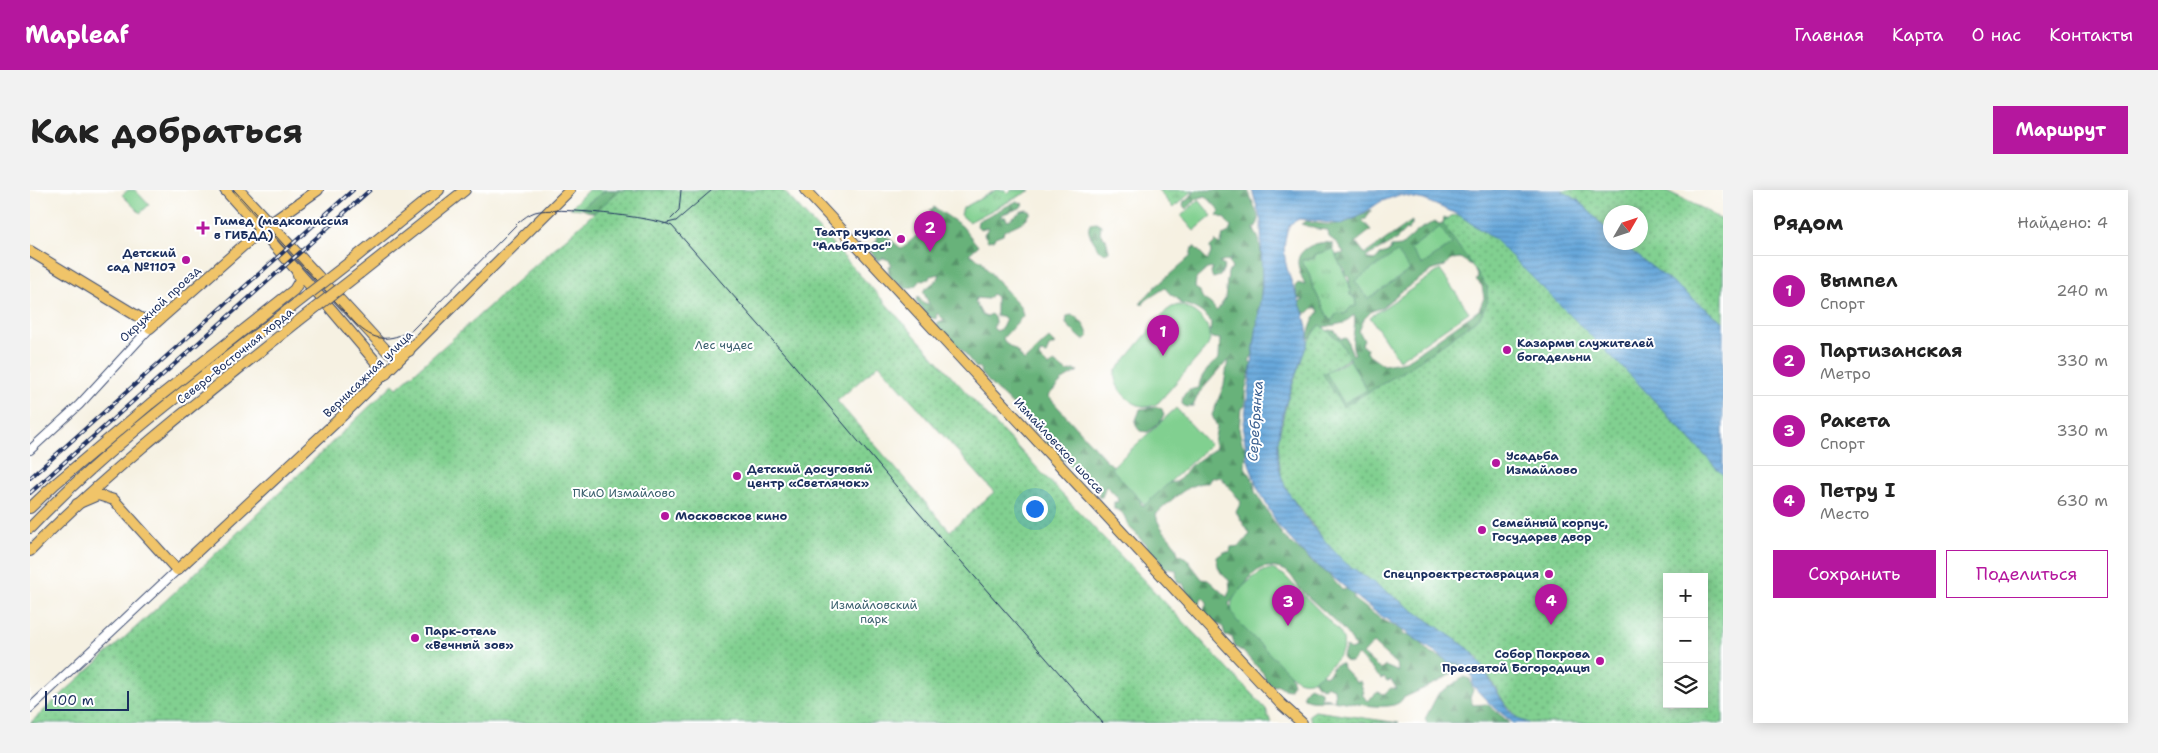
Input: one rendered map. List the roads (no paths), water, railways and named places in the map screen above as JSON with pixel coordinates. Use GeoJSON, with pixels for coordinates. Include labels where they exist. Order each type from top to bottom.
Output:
{"type":"FeatureCollection","features":[{"type":"Feature","properties":{"kind":"main road"},"geometry":{"type":"LineString","coordinates":[[225,190],[386,374]]}},
{"type":"Feature","properties":{"kind":"main road"},"geometry":{"type":"LineString","coordinates":[[239,190],[271,222],[387,351],[395,355],[410,351]]}},
{"type":"Feature","properties":{"kind":"main road","name":"Окружной проезд"},"geometry":{"type":"LineString","coordinates":[[150,328],[261,230],[318,190]]}},
{"type":"Feature","properties":{"kind":"main road","name":"Северо-Восточная хорда"},"geometry":{"type":"LineString","coordinates":[[30,528],[51,506],[120,445],[439,190]]}},
{"type":"Feature","properties":{"kind":"main road","name":"Северо-Восточная хорда"},"geometry":{"type":"LineString","coordinates":[[30,551],[77,504],[167,427],[465,190]]}},
{"type":"Feature","properties":{"kind":"main road","name":"Вернисажная улица"},"geometry":{"type":"LineString","coordinates":[[177,570],[410,351],[570,190]]}},
{"type":"Feature","properties":{"kind":"main road","name":"Измайловское шоссе"},"geometry":{"type":"LineString","coordinates":[[805,190],[1296,722]]}},
{"type":"Feature","properties":{"kind":"main road"},"geometry":{"type":"LineString","coordinates":[[30,250],[142,319],[150,328]]}},
{"type":"Feature","properties":{"kind":"main road"},"geometry":{"type":"LineString","coordinates":[[30,508],[62,478],[150,404],[294,290],[300,280],[296,269]]}},
{"type":"Feature","properties":{"kind":"main road"},"geometry":{"type":"LineString","coordinates":[[77,504],[98,495],[114,500],[177,570]]}},
{"type":"Feature","properties":{"kind":"street","name":"Окружной проезд"},"geometry":{"type":"LineString","coordinates":[[30,450],[79,405],[150,328]]}},
{"type":"Feature","properties":{"kind":"street"},"geometry":{"type":"LineString","coordinates":[[30,708],[177,570]]}},
{"type":"Feature","properties":{"kind":"water","name":"Серебрянка"},"geometry":{"type":"Polygon","coordinates":[[[1252,190],[1561,190],[1579,201],[1603,226],[1603,250],[1630,250],[1723,322],[1723,475],[1637,382],[1494,239],[1459,215],[1424,200],[1399,195],[1380,202],[1358,217],[1341,224],[1299,219],[1290,224],[1285,239],[1287,269],[1303,311],[1308,341],[1290,390],[1278,441],[1278,458],[1285,486],[1308,521],[1344,562],[1469,649],[1482,666],[1511,713],[1519,720],[1529,723],[1513,723],[1489,703],[1473,686],[1472,675],[1465,665],[1448,662],[1374,611],[1304,554],[1279,527],[1257,487],[1248,460],[1243,431],[1262,287],[1261,221],[1252,190]]]}},
{"type":"Feature","properties":{"kind":"tram line"},"geometry":{"type":"LineString","coordinates":[[234,190],[355,323],[369,334],[382,338],[396,337],[412,330],[519,222],[535,212],[562,210],[604,213],[646,219],[672,226],[788,358],[918,512],[1103,723]]}},
{"type":"Feature","properties":{"kind":"tram line"},"geometry":{"type":"LineString","coordinates":[[671,219],[679,211],[681,190]]}},
{"type":"Feature","properties":{"kind":"tram line"},"geometry":{"type":"LineString","coordinates":[[663,224],[676,221],[712,190]]}},
{"type":"Feature","properties":{"kind":"railway"},"geometry":{"type":"LineString","coordinates":[[30,478],[353,190]]}},
{"type":"Feature","properties":{"kind":"railway"},"geometry":{"type":"LineString","coordinates":[[30,493],[370,190]]}},
{"type":"Feature","properties":{"kind":"place","name":"Гимед (медкомиссия в ГИБДД)"},"geometry":{"type":"Point","coordinates":[203,228]}},
{"type":"Feature","properties":{"kind":"place","name":"Театр кукол \"Альбатрос\""},"geometry":{"type":"Point","coordinates":[901,239]}},
{"type":"Feature","properties":{"kind":"place","name":"Партизанская"},"geometry":{"type":"Point","coordinates":[930,252]}},
{"type":"Feature","properties":{"kind":"place","name":"Детский сад №1107"},"geometry":{"type":"Point","coordinates":[186,260]}},
{"type":"Feature","properties":{"kind":"place","name":"Казармы служителей богадельни"},"geometry":{"type":"Point","coordinates":[1507,350]}},
{"type":"Feature","properties":{"kind":"place","name":"Вымпел"},"geometry":{"type":"Point","coordinates":[1163,356]}},
{"type":"Feature","properties":{"kind":"place","name":"Усадьба Измайлово"},"geometry":{"type":"Point","coordinates":[1496,463]}},
{"type":"Feature","properties":{"kind":"place","name":"Детский досуговый центр «Светлячок»"},"geometry":{"type":"Point","coordinates":[737,476]}},
{"type":"Feature","properties":{"kind":"place","name":"Московское кино"},"geometry":{"type":"Point","coordinates":[665,516]}},
{"type":"Feature","properties":{"kind":"place","name":"Семейный корпус, Государев двор"},"geometry":{"type":"Point","coordinates":[1482,530]}},
{"type":"Feature","properties":{"kind":"place","name":"Спецпроектреставрация"},"geometry":{"type":"Point","coordinates":[1549,574]}},
{"type":"Feature","properties":{"kind":"place","name":"Петру I"},"geometry":{"type":"Point","coordinates":[1551,625]}},
{"type":"Feature","properties":{"kind":"place","name":"Ракета"},"geometry":{"type":"Point","coordinates":[1288,626]}},
{"type":"Feature","properties":{"kind":"place","name":"Парк-отель «Вечный зов»"},"geometry":{"type":"Point","coordinates":[415,638]}},
{"type":"Feature","properties":{"kind":"place","name":"Собор Покрова Пресвятой Богородицы"},"geometry":{"type":"Point","coordinates":[1600,661]}},
{"type":"Feature","properties":{"kind":"park label","name":"Лес чудес"},"geometry":{"type":"Point","coordinates":[724,345]}},
{"type":"Feature","properties":{"kind":"park label","name":"ПКиО Измайлово"},"geometry":{"type":"Point","coordinates":[624,493]}},
{"type":"Feature","properties":{"kind":"park label","name":"Измайловский парк"},"geometry":{"type":"Point","coordinates":[874,612]}}]}
